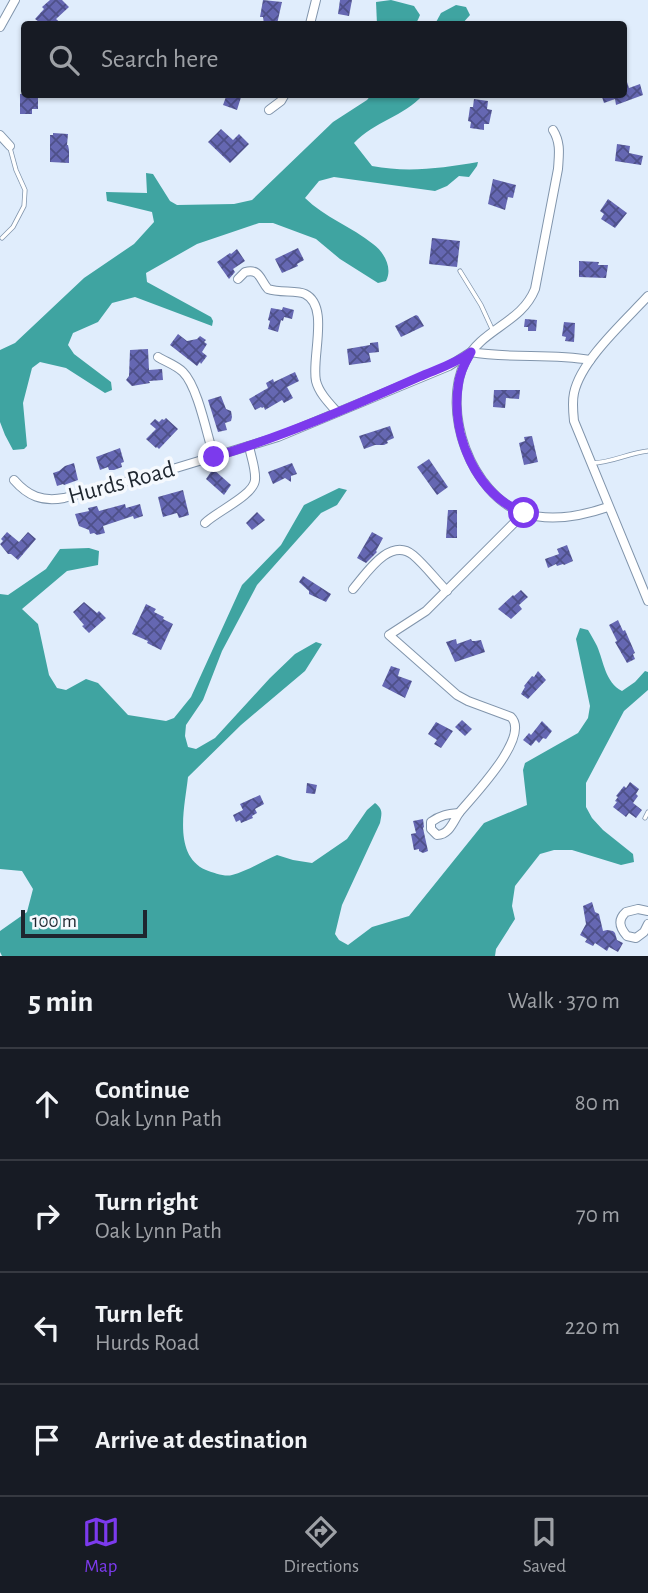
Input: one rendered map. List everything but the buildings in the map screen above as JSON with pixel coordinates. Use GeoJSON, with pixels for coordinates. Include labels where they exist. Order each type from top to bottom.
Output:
{"type":"FeatureCollection","features":[{"type":"Feature","properties":{"kind":"street"},"geometry":{"type":"LineString","coordinates":[[0,27],[15,0]]}},
{"type":"Feature","properties":{"kind":"street"},"geometry":{"type":"LineString","coordinates":[[311,21],[316,0]]}},
{"type":"Feature","properties":{"kind":"street"},"geometry":{"type":"LineString","coordinates":[[269,110],[283,98]]}},
{"type":"Feature","properties":{"kind":"street"},"geometry":{"type":"LineString","coordinates":[[553,130],[560,150],[558,169],[535,289],[520,313],[494,331],[471,352],[458,385],[458,417],[474,467],[489,489],[506,504],[524,513],[546,517],[566,517],[608,506]]}},
{"type":"Feature","properties":{"kind":"street"},"geometry":{"type":"LineString","coordinates":[[0,135],[10,146]]}},
{"type":"Feature","properties":{"kind":"street"},"geometry":{"type":"LineString","coordinates":[[238,279],[245,271],[255,271],[268,289],[306,294],[314,301],[318,313],[316,380],[324,397],[337,412]]}},
{"type":"Feature","properties":{"kind":"street"},"geometry":{"type":"LineString","coordinates":[[648,296],[590,360],[578,379],[573,404],[574,421],[648,601]]}},
{"type":"Feature","properties":{"kind":"street"},"geometry":{"type":"LineString","coordinates":[[471,352],[590,360]]}},
{"type":"Feature","properties":{"kind":"street","name":"Hurds Road"},"geometry":{"type":"LineString","coordinates":[[14,480],[32,496],[52,500],[214,457],[278,437],[449,366],[471,352]]}},
{"type":"Feature","properties":{"kind":"street"},"geometry":{"type":"LineString","coordinates":[[158,357],[180,369],[189,380],[214,457]]}},
{"type":"Feature","properties":{"kind":"street"},"geometry":{"type":"LineString","coordinates":[[205,523],[252,488],[255,478],[249,446]]}},
{"type":"Feature","properties":{"kind":"street"},"geometry":{"type":"LineString","coordinates":[[459,813],[504,755],[514,733],[515,720],[457,695],[389,635],[426,611],[524,513]]}},
{"type":"Feature","properties":{"kind":"street"},"geometry":{"type":"LineString","coordinates":[[353,589],[378,559],[400,550],[413,555],[447,591]]}},
{"type":"Feature","properties":{"kind":"street"},"geometry":{"type":"LineString","coordinates":[[648,911],[638,909],[626,912],[620,920],[620,926],[627,936],[636,938],[644,932],[648,924]]}},
{"type":"Feature","properties":{"kind":"lane"},"geometry":{"type":"LineString","coordinates":[[2,238],[13,227],[24,205],[25,190],[10,146]]}},
{"type":"Feature","properties":{"kind":"lane"},"geometry":{"type":"LineString","coordinates":[[460,271],[494,331]]}},
{"type":"Feature","properties":{"kind":"lane"},"geometry":{"type":"LineString","coordinates":[[591,463],[648,451]]}},
{"type":"Feature","properties":{"kind":"lane"},"geometry":{"type":"LineString","coordinates":[[645,818],[648,812]]}},
{"type":"Feature","properties":{"kind":"shaded area"},"geometry":{"type":"Polygon","coordinates":[[[391,0],[414,6],[420,15],[417,21],[377,21],[376,2],[391,0]]]}},
{"type":"Feature","properties":{"kind":"shaded area"},"geometry":{"type":"Polygon","coordinates":[[[456,5],[466,7],[470,15],[465,21],[437,21],[441,13],[456,5]]]}},
{"type":"Feature","properties":{"kind":"shaded area"},"geometry":{"type":"Polygon","coordinates":[[[420,98],[354,143],[372,166],[439,168],[478,162],[469,177],[459,176],[447,186],[435,191],[334,177],[319,181],[305,198],[377,247],[388,266],[386,281],[378,283],[340,259],[316,239],[273,223],[259,223],[197,244],[146,273],[147,282],[211,317],[212,326],[135,297],[112,303],[98,322],[73,333],[68,345],[74,354],[111,382],[112,390],[105,393],[66,368],[40,362],[32,368],[23,403],[27,446],[13,450],[0,422],[0,350],[15,343],[84,278],[134,244],[154,222],[152,212],[107,201],[106,192],[147,193],[146,173],[153,174],[170,201],[177,205],[234,204],[252,200],[333,122],[367,100],[420,98]]]}},
{"type":"Feature","properties":{"kind":"shaded area"},"geometry":{"type":"Polygon","coordinates":[[[339,488],[347,490],[337,505],[321,513],[257,585],[222,651],[203,700],[186,725],[188,747],[196,749],[215,738],[295,654],[316,642],[322,644],[305,671],[241,725],[188,777],[183,829],[188,853],[195,863],[206,870],[232,875],[277,855],[312,863],[347,839],[375,803],[381,812],[380,823],[342,905],[335,934],[348,945],[372,927],[409,916],[484,823],[527,805],[523,770],[525,763],[578,733],[588,718],[590,706],[576,639],[580,628],[588,630],[608,677],[622,691],[645,671],[648,672],[648,690],[624,711],[586,783],[586,807],[592,818],[633,854],[634,862],[621,865],[572,850],[554,850],[540,854],[515,886],[512,906],[515,919],[496,949],[495,956],[2,956],[0,931],[27,912],[33,889],[22,871],[0,869],[0,594],[8,595],[46,569],[60,549],[89,548],[99,551],[98,565],[67,571],[22,609],[38,624],[49,675],[57,688],[66,690],[86,679],[98,683],[128,715],[166,721],[174,718],[191,697],[242,585],[281,545],[304,505],[339,488]]]}},
{"type":"Feature","properties":{"kind":"route"},"geometry":{"type":"LineString","coordinates":[[214,457],[278,437],[449,366],[471,352],[458,385],[461,433],[481,479],[497,497],[524,513]]}}]}
